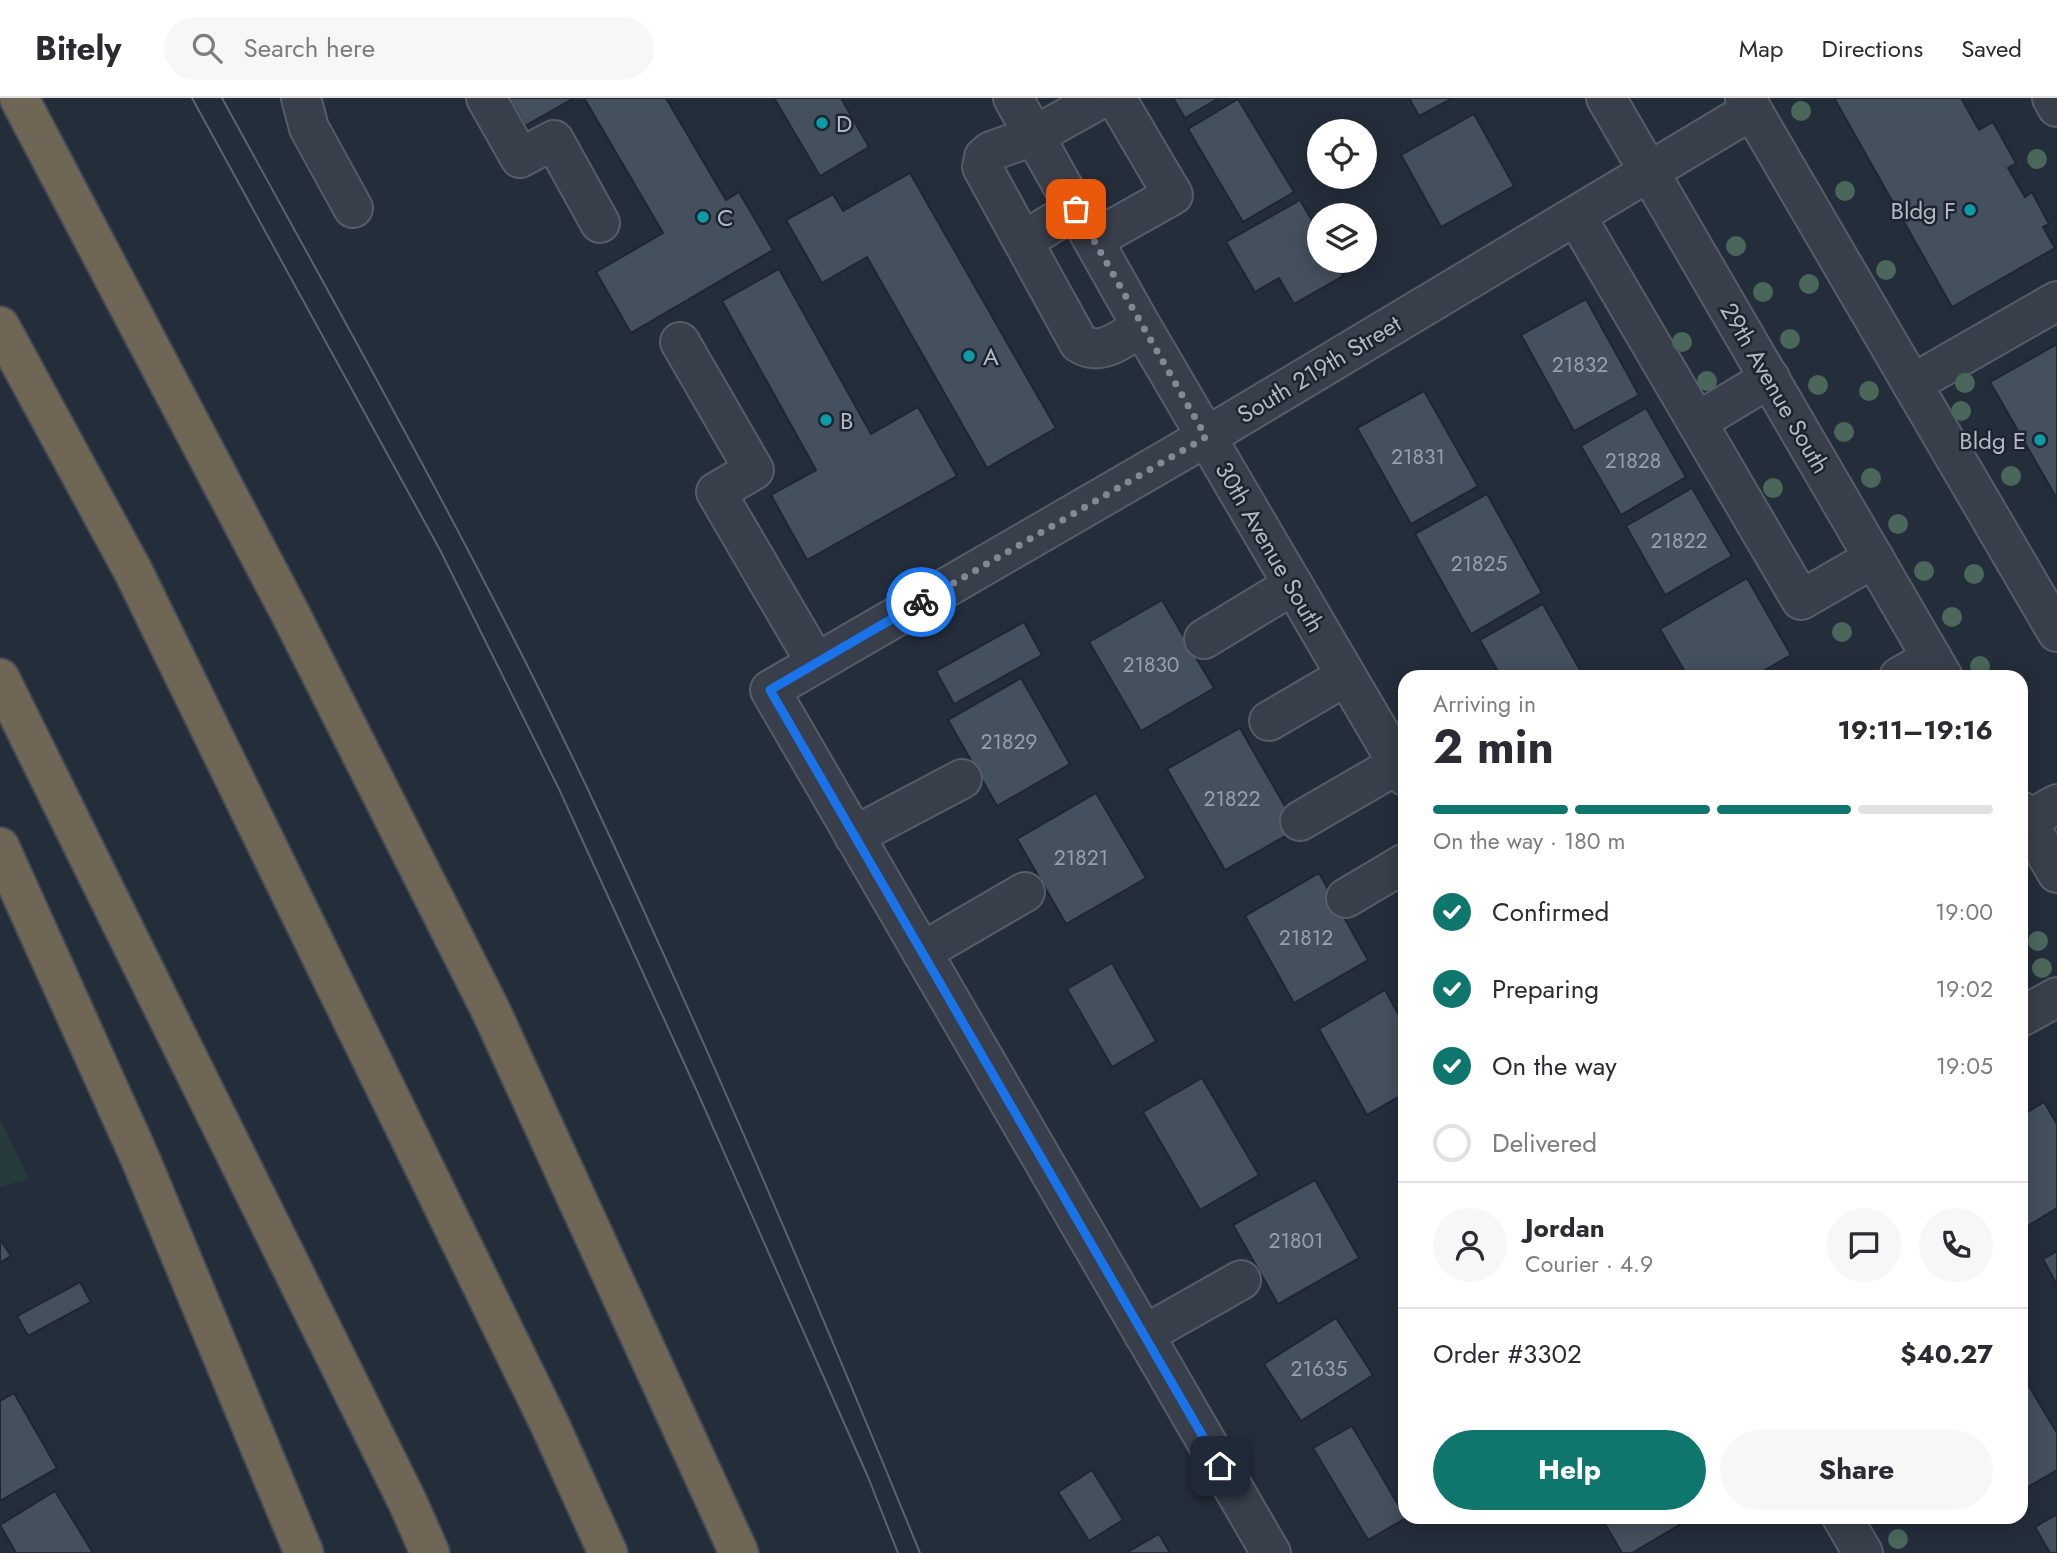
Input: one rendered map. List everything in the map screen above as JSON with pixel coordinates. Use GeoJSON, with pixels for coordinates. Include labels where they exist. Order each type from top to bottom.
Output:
{"type":"FeatureCollection","features":[{"type":"Feature","properties":{"kind":"highway"},"geometry":{"type":"LineString","coordinates":[[19,98],[283,601],[491,1010],[739,1553]]}},
{"type":"Feature","properties":{"kind":"highway"},"geometry":{"type":"LineString","coordinates":[[0,326],[133,571],[550,1425],[608,1553]]}},
{"type":"Feature","properties":{"kind":"highway"},"geometry":{"type":"LineString","coordinates":[[0,678],[408,1503],[430,1553]]}},
{"type":"Feature","properties":{"kind":"highway"},"geometry":{"type":"LineString","coordinates":[[0,847],[141,1158],[304,1553]]}},
{"type":"Feature","properties":{"kind":"street"},"geometry":{"type":"LineString","coordinates":[[301,98],[309,128],[353,208]]}},
{"type":"Feature","properties":{"kind":"street"},"geometry":{"type":"LineString","coordinates":[[486,98],[520,158],[554,140],[600,223]]}},
{"type":"Feature","properties":{"kind":"street","name":"30th Avenue South"},"geometry":{"type":"LineString","coordinates":[[1013,98],[1142,327],[1398,763]]}},
{"type":"Feature","properties":{"kind":"street"},"geometry":{"type":"LineString","coordinates":[[1102,98],[1034,136],[991,151],[984,157],[982,167],[1079,343],[1089,350],[1101,349],[1142,327]]}},
{"type":"Feature","properties":{"kind":"street"},"geometry":{"type":"LineString","coordinates":[[1023,241],[1173,195],[1116,98]]}},
{"type":"Feature","properties":{"kind":"street","name":"29th Avenue South"},"geometry":{"type":"LineString","coordinates":[[1606,98],[1938,667]]}},
{"type":"Feature","properties":{"kind":"street"},"geometry":{"type":"LineString","coordinates":[[2052,98],[2057,107]]}},
{"type":"Feature","properties":{"kind":"street"},"geometry":{"type":"LineString","coordinates":[[1749,104],[2057,632]]}},
{"type":"Feature","properties":{"kind":"street","name":"South 219th Street"},"geometry":{"type":"LineString","coordinates":[[854,836],[770,690],[1206,437],[1650,173],[1749,104]]}},
{"type":"Feature","properties":{"kind":"street"},"geometry":{"type":"LineString","coordinates":[[1576,216],[1801,600],[1874,558]]}},
{"type":"Feature","properties":{"kind":"street"},"geometry":{"type":"LineString","coordinates":[[1912,384],[2057,301]]}},
{"type":"Feature","properties":{"kind":"street"},"geometry":{"type":"LineString","coordinates":[[680,342],[754,470],[716,492],[816,663]]}},
{"type":"Feature","properties":{"kind":"street"},"geometry":{"type":"LineString","coordinates":[[1697,422],[1770,378]]}},
{"type":"Feature","properties":{"kind":"street"},"geometry":{"type":"LineString","coordinates":[[1204,639],[1293,585]]}},
{"type":"Feature","properties":{"kind":"street"},"geometry":{"type":"LineString","coordinates":[[1269,721],[1346,676]]}},
{"type":"Feature","properties":{"kind":"street"},"geometry":{"type":"LineString","coordinates":[[1300,821],[1398,772]]}},
{"type":"Feature","properties":{"kind":"street"},"geometry":{"type":"LineString","coordinates":[[962,779],[854,836],[1271,1553]]}},
{"type":"Feature","properties":{"kind":"street"},"geometry":{"type":"LineString","coordinates":[[2035,812],[2057,873]]}},
{"type":"Feature","properties":{"kind":"street"},"geometry":{"type":"LineString","coordinates":[[1346,898],[1398,867]]}},
{"type":"Feature","properties":{"kind":"street"},"geometry":{"type":"LineString","coordinates":[[922,952],[1025,892]]}},
{"type":"Feature","properties":{"kind":"street"},"geometry":{"type":"LineString","coordinates":[[2028,1013],[2057,997]]}},
{"type":"Feature","properties":{"kind":"street"},"geometry":{"type":"LineString","coordinates":[[1144,1335],[1241,1280]]}},
{"type":"Feature","properties":{"kind":"shaded area"},"geometry":{"type":"Polygon","coordinates":[[[0,1119],[29,1179],[0,1187],[0,1119]]]}},
{"type":"Feature","properties":{"kind":"building"},"geometry":{"type":"Polygon","coordinates":[[[509,98],[574,98],[525,126],[509,98]]]}},
{"type":"Feature","properties":{"kind":"building","name":"C"},"geometry":{"type":"Polygon","coordinates":[[[584,98],[666,98],[726,200],[739,192],[773,250],[631,333],[596,272],[663,233],[584,98]]]}},
{"type":"Feature","properties":{"kind":"building","name":"D"},"geometry":{"type":"Polygon","coordinates":[[[774,98],[841,98],[869,147],[820,176],[774,98]]]}},
{"type":"Feature","properties":{"kind":"building"},"geometry":{"type":"Polygon","coordinates":[[[1173,98],[1219,98],[1185,118],[1173,98]]]}},
{"type":"Feature","properties":{"kind":"building"},"geometry":{"type":"Polygon","coordinates":[[[1409,98],[1453,98],[1419,116],[1409,98]]]}},
{"type":"Feature","properties":{"kind":"building","name":"Bldg F"},"geometry":{"type":"Polygon","coordinates":[[[1834,98],[1961,98],[1979,130],[1993,122],[2016,163],[2008,168],[2025,197],[2032,192],[2049,224],[2043,227],[2055,248],[1952,307],[1834,98]]]}},
{"type":"Feature","properties":{"kind":"building"},"geometry":{"type":"Polygon","coordinates":[[[1238,99],[1294,192],[1243,222],[1188,129],[1238,99]]]}},
{"type":"Feature","properties":{"kind":"building"},"geometry":{"type":"Polygon","coordinates":[[[1474,114],[1514,186],[1441,227],[1401,155],[1474,114]]]}},
{"type":"Feature","properties":{"kind":"building","name":"A"},"geometry":{"type":"Polygon","coordinates":[[[910,173],[1056,428],[987,468],[867,257],[822,283],[786,220],[833,194],[843,211],[910,173]]]}},
{"type":"Feature","properties":{"kind":"building"},"geometry":{"type":"Polygon","coordinates":[[[1300,200],[1307,212],[1307,273],[1341,273],[1343,276],[1294,304],[1279,278],[1255,292],[1226,242],[1300,200]]]}},
{"type":"Feature","properties":{"kind":"building","name":"B"},"geometry":{"type":"Polygon","coordinates":[[[779,269],[871,434],[918,407],[957,476],[807,560],[771,495],[816,470],[722,301],[779,269]]]}},
{"type":"Feature","properties":{"kind":"building"},"geometry":{"type":"Polygon","coordinates":[[[1586,299],[1639,395],[1574,431],[1521,335],[1586,299]]]}},
{"type":"Feature","properties":{"kind":"building","name":"Bldg E"},"geometry":{"type":"Polygon","coordinates":[[[2057,344],[2057,499],[1990,382],[2057,344]]]}},
{"type":"Feature","properties":{"kind":"building"},"geometry":{"type":"Polygon","coordinates":[[[1424,391],[1478,486],[1411,524],[1357,428],[1424,391]]]}},
{"type":"Feature","properties":{"kind":"building"},"geometry":{"type":"Polygon","coordinates":[[[1646,408],[1686,477],[1621,515],[1581,446],[1646,408]]]}},
{"type":"Feature","properties":{"kind":"building"},"geometry":{"type":"Polygon","coordinates":[[[1692,488],[1732,556],[1665,595],[1626,526],[1692,488]]]}},
{"type":"Feature","properties":{"kind":"building"},"geometry":{"type":"Polygon","coordinates":[[[1487,494],[1542,593],[1471,634],[1415,534],[1487,494]]]}},
{"type":"Feature","properties":{"kind":"building"},"geometry":{"type":"Polygon","coordinates":[[[1747,578],[1791,655],[1765,670],[1684,670],[1660,629],[1747,578]]]}},
{"type":"Feature","properties":{"kind":"building"},"geometry":{"type":"Polygon","coordinates":[[[1162,600],[1214,688],[1141,731],[1089,642],[1162,600]]]}},
{"type":"Feature","properties":{"kind":"building"},"geometry":{"type":"Polygon","coordinates":[[[1543,604],[1580,670],[1497,670],[1480,640],[1543,604]]]}},
{"type":"Feature","properties":{"kind":"building"},"geometry":{"type":"Polygon","coordinates":[[[1024,622],[1042,655],[954,704],[936,671],[1024,622]]]}},
{"type":"Feature","properties":{"kind":"building"},"geometry":{"type":"Polygon","coordinates":[[[1021,678],[1070,764],[997,806],[948,720],[1021,678]]]}},
{"type":"Feature","properties":{"kind":"building"},"geometry":{"type":"Polygon","coordinates":[[[1240,728],[1298,829],[1225,870],[1167,769],[1240,728]]]}},
{"type":"Feature","properties":{"kind":"building"},"geometry":{"type":"Polygon","coordinates":[[[1096,793],[1146,878],[1066,924],[1017,839],[1096,793]]]}},
{"type":"Feature","properties":{"kind":"building"},"geometry":{"type":"Polygon","coordinates":[[[1319,873],[1368,960],[1294,1003],[1245,916],[1319,873]]]}},
{"type":"Feature","properties":{"kind":"building"},"geometry":{"type":"Polygon","coordinates":[[[1112,963],[1156,1041],[1112,1067],[1067,989],[1112,963]]]}},
{"type":"Feature","properties":{"kind":"building"},"geometry":{"type":"Polygon","coordinates":[[[1385,990],[1398,1013],[1398,1097],[1367,1115],[1319,1029],[1385,990]]]}},
{"type":"Feature","properties":{"kind":"building"},"geometry":{"type":"Polygon","coordinates":[[[1202,1078],[1259,1175],[1200,1210],[1143,1112],[1202,1078]]]}},
{"type":"Feature","properties":{"kind":"building"},"geometry":{"type":"Polygon","coordinates":[[[2044,1102],[2057,1124],[2057,1208],[2028,1226],[2028,1112],[2044,1102]]]}},
{"type":"Feature","properties":{"kind":"building"},"geometry":{"type":"Polygon","coordinates":[[[1315,1180],[1359,1258],[1278,1304],[1233,1225],[1315,1180]]]}},
{"type":"Feature","properties":{"kind":"building"},"geometry":{"type":"Polygon","coordinates":[[[0,1239],[11,1256],[0,1263],[0,1239]]]}},
{"type":"Feature","properties":{"kind":"building"},"geometry":{"type":"Polygon","coordinates":[[[2057,1251],[2057,1285],[2043,1259],[2057,1251]]]}},
{"type":"Feature","properties":{"kind":"building"},"geometry":{"type":"Polygon","coordinates":[[[80,1282],[91,1302],[28,1336],[17,1316],[80,1282]]]}},
{"type":"Feature","properties":{"kind":"building"},"geometry":{"type":"Polygon","coordinates":[[[1336,1318],[1373,1375],[1301,1421],[1264,1364],[1336,1318]]]}},
{"type":"Feature","properties":{"kind":"building"},"geometry":{"type":"Polygon","coordinates":[[[2028,1385],[2057,1433],[2057,1470],[2028,1487],[2028,1385]]]}},
{"type":"Feature","properties":{"kind":"building"},"geometry":{"type":"Polygon","coordinates":[[[14,1393],[57,1468],[0,1501],[0,1401],[14,1393]]]}},
{"type":"Feature","properties":{"kind":"building"},"geometry":{"type":"Polygon","coordinates":[[[1352,1426],[1398,1504],[1398,1523],[1368,1540],[1313,1448],[1352,1426]]]}},
{"type":"Feature","properties":{"kind":"building"},"geometry":{"type":"Polygon","coordinates":[[[1092,1470],[1123,1520],[1089,1541],[1058,1492],[1092,1470]]]}},
{"type":"Feature","properties":{"kind":"building"},"geometry":{"type":"Polygon","coordinates":[[[55,1491],[93,1553],[16,1553],[0,1525],[55,1491]]]}},
{"type":"Feature","properties":{"kind":"building"},"geometry":{"type":"Polygon","coordinates":[[[2057,1514],[2057,1553],[2050,1553],[2035,1527],[2057,1514]]]}},
{"type":"Feature","properties":{"kind":"building"},"geometry":{"type":"Polygon","coordinates":[[[1605,1524],[1681,1524],[1632,1553],[1622,1553],[1605,1524]]]}},
{"type":"Feature","properties":{"kind":"building"},"geometry":{"type":"Polygon","coordinates":[[[1159,1534],[1170,1553],[1126,1553],[1159,1534]]]}},
{"type":"Feature","properties":{"kind":"tram line"},"geometry":{"type":"LineString","coordinates":[[192,98],[440,550],[559,789],[696,1089],[868,1477],[898,1553]]}},
{"type":"Feature","properties":{"kind":"tram line"},"geometry":{"type":"LineString","coordinates":[[222,98],[458,530],[590,794],[760,1172],[920,1553]]}},
{"type":"Feature","properties":{"kind":"way so far"},"geometry":{"type":"LineString","coordinates":[[921,602],[1206,437],[1076,209]]}},
{"type":"Feature","properties":{"kind":"place","name":"D"},"geometry":{"type":"Point","coordinates":[822,123]}},
{"type":"Feature","properties":{"kind":"place","name":"Bldg F"},"geometry":{"type":"Point","coordinates":[1970,210]}},
{"type":"Feature","properties":{"kind":"place","name":"C"},"geometry":{"type":"Point","coordinates":[703,217]}},
{"type":"Feature","properties":{"kind":"place","name":"A"},"geometry":{"type":"Point","coordinates":[969,356]}},
{"type":"Feature","properties":{"kind":"place","name":"B"},"geometry":{"type":"Point","coordinates":[826,420]}},
{"type":"Feature","properties":{"kind":"place","name":"Bldg E"},"geometry":{"type":"Point","coordinates":[2040,440]}},
{"type":"Feature","properties":{"kind":"route"},"geometry":{"type":"LineString","coordinates":[[921,602],[770,690],[1220,1466]]}}]}
